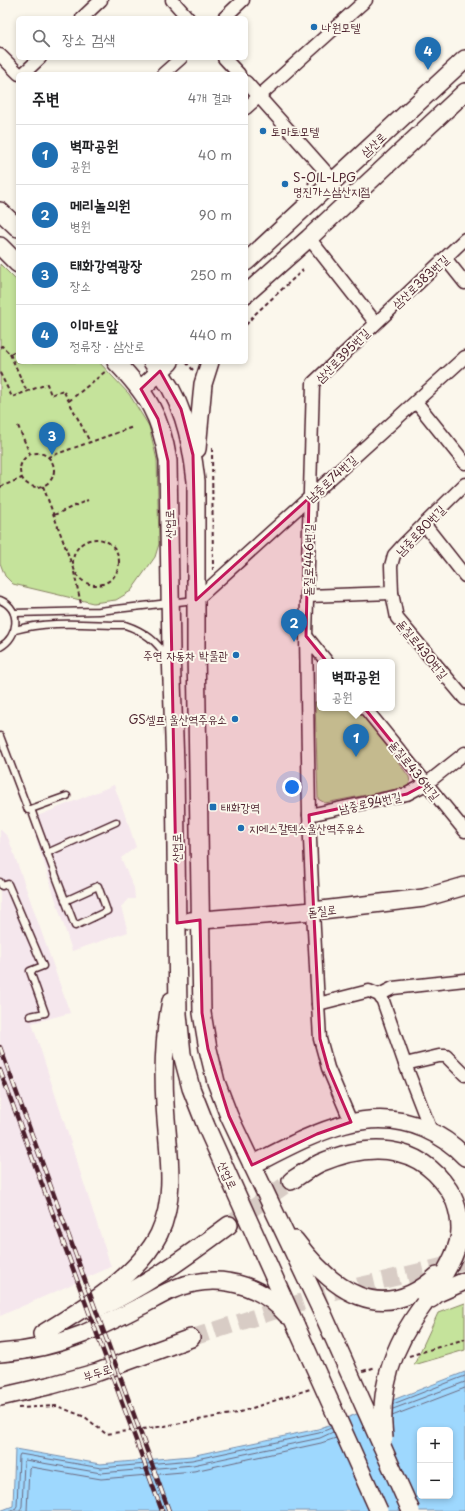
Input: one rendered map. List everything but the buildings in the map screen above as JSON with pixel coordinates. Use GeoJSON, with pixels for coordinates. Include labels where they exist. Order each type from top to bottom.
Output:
{"type":"FeatureCollection","features":[{"type":"Feature","properties":{"kind":"main road","name":"삼산로"},"geometry":{"type":"LineString","coordinates":[[248,260],[465,59]]}},
{"type":"Feature","properties":{"kind":"main road","name":"삼산로"},"geometry":{"type":"LineString","coordinates":[[248,292],[309,238],[465,92]]}},
{"type":"Feature","properties":{"kind":"main road"},"geometry":{"type":"LineString","coordinates":[[0,211],[16,226]]}},
{"type":"Feature","properties":{"kind":"main road"},"geometry":{"type":"LineString","coordinates":[[0,246],[16,262]]}},
{"type":"Feature","properties":{"kind":"main road"},"geometry":{"type":"LineString","coordinates":[[248,300],[276,267]]}},
{"type":"Feature","properties":{"kind":"main road"},"geometry":{"type":"LineString","coordinates":[[196,481],[203,384],[209,364]]}},
{"type":"Feature","properties":{"kind":"main road"},"geometry":{"type":"LineString","coordinates":[[141,389],[161,365]]}},
{"type":"Feature","properties":{"kind":"main road","name":"산업로"},"geometry":{"type":"LineString","coordinates":[[161,365],[181,409],[189,437],[196,481],[200,920],[202,1013],[208,1050],[216,1082],[229,1116],[323,1314],[390,1464]]}},
{"type":"Feature","properties":{"kind":"main road","name":"산업로"},"geometry":{"type":"LineString","coordinates":[[122,367],[148,399],[158,419],[165,439],[168,461],[170,603],[176,765],[177,974],[178,1014],[182,1054],[191,1088],[206,1126],[379,1511]]}},
{"type":"Feature","properties":{"kind":"main road","name":"돋질로"},"geometry":{"type":"LineString","coordinates":[[177,922],[313,911],[424,898],[465,886]]}},
{"type":"Feature","properties":{"kind":"main road"},"geometry":{"type":"LineString","coordinates":[[42,1334],[95,1301],[127,1273],[150,1247],[158,1234],[164,1219],[168,1203],[169,1187],[164,1082],[165,1042],[167,1019],[177,974]]}},
{"type":"Feature","properties":{"kind":"main road"},"geometry":{"type":"LineString","coordinates":[[252,1165],[317,1134],[352,1122],[365,1119],[385,1118],[410,1123],[431,1131],[451,1143],[465,1157]]}},
{"type":"Feature","properties":{"kind":"main road"},"geometry":{"type":"LineString","coordinates":[[291,1181],[318,1164],[350,1153],[370,1149],[391,1150],[413,1157],[430,1167],[451,1193],[460,1224],[459,1241],[453,1258],[402,1337],[391,1366],[384,1395],[382,1416],[383,1438],[390,1464],[411,1511]]}},
{"type":"Feature","properties":{"kind":"main road"},"geometry":{"type":"LineString","coordinates":[[272,1208],[300,1248],[328,1278],[341,1288],[356,1296],[371,1300],[386,1300],[402,1297],[416,1292],[442,1271],[453,1258]]}},
{"type":"Feature","properties":{"kind":"main road"},"geometry":{"type":"LineString","coordinates":[[0,1349],[42,1334],[109,1304],[143,1286],[171,1268],[230,1225]]}},
{"type":"Feature","properties":{"kind":"main road"},"geometry":{"type":"LineString","coordinates":[[0,1353],[34,1349],[57,1343],[96,1328],[176,1288],[207,1281],[220,1280],[233,1282],[257,1291],[278,1305],[296,1326]]}},
{"type":"Feature","properties":{"kind":"main road"},"geometry":{"type":"LineString","coordinates":[[424,1304],[438,1293],[465,1281]]}},
{"type":"Feature","properties":{"kind":"main road","name":"부두로"},"geometry":{"type":"LineString","coordinates":[[0,1397],[52,1385],[98,1372],[191,1338]]}},
{"type":"Feature","properties":{"kind":"street"},"geometry":{"type":"LineString","coordinates":[[84,16],[101,0]]}},
{"type":"Feature","properties":{"kind":"street"},"geometry":{"type":"LineString","coordinates":[[172,0],[186,16]]}},
{"type":"Feature","properties":{"kind":"street"},"geometry":{"type":"LineString","coordinates":[[226,16],[243,0]]}},
{"type":"Feature","properties":{"kind":"street"},"geometry":{"type":"LineString","coordinates":[[248,106],[366,0]]}},
{"type":"Feature","properties":{"kind":"street"},"geometry":{"type":"LineString","coordinates":[[0,55],[18,72]]}},
{"type":"Feature","properties":{"kind":"street"},"geometry":{"type":"LineString","coordinates":[[25,72],[38,60]]}},
{"type":"Feature","properties":{"kind":"street"},"geometry":{"type":"LineString","coordinates":[[165,72],[179,60]]}},
{"type":"Feature","properties":{"kind":"street"},"geometry":{"type":"LineString","coordinates":[[226,60],[237,72]]}},
{"type":"Feature","properties":{"kind":"street"},"geometry":{"type":"LineString","coordinates":[[248,84],[334,181]]}},
{"type":"Feature","properties":{"kind":"street","name":"삼산로395번길"},"geometry":{"type":"LineString","coordinates":[[309,238],[375,322],[313,383],[309,498]]}},
{"type":"Feature","properties":{"kind":"street","name":"삼산로383번길"},"geometry":{"type":"LineString","coordinates":[[375,322],[465,239]]}},
{"type":"Feature","properties":{"kind":"street"},"geometry":{"type":"LineString","coordinates":[[445,258],[465,283]]}},
{"type":"Feature","properties":{"kind":"street","name":"남중로74번길"},"geometry":{"type":"LineString","coordinates":[[196,600],[465,356]]}},
{"type":"Feature","properties":{"kind":"street"},"geometry":{"type":"LineString","coordinates":[[416,402],[465,463]]}},
{"type":"Feature","properties":{"kind":"street","name":"남중로80번길"},"geometry":{"type":"LineString","coordinates":[[392,593],[391,566],[394,555],[465,484]]}},
{"type":"Feature","properties":{"kind":"street","name":"돋질로446번길"},"geometry":{"type":"LineString","coordinates":[[309,498],[306,636],[309,815],[320,1039],[328,1068],[352,1122]]}},
{"type":"Feature","properties":{"kind":"street"},"geometry":{"type":"LineString","coordinates":[[424,524],[465,576]]}},
{"type":"Feature","properties":{"kind":"street"},"geometry":{"type":"LineString","coordinates":[[307,596],[392,593]]}},
{"type":"Feature","properties":{"kind":"street","name":"돋질로430번길"},"geometry":{"type":"LineString","coordinates":[[392,593],[397,618],[465,699]]}},
{"type":"Feature","properties":{"kind":"street"},"geometry":{"type":"LineString","coordinates":[[306,636],[325,659]]}},
{"type":"Feature","properties":{"kind":"street","name":"돋질로436번길"},"geometry":{"type":"LineString","coordinates":[[367,711],[465,831]]}},
{"type":"Feature","properties":{"kind":"street","name":"남중로94번길"},"geometry":{"type":"LineString","coordinates":[[309,815],[407,794],[426,784],[465,752]]}},
{"type":"Feature","properties":{"kind":"street"},"geometry":{"type":"LineString","coordinates":[[379,995],[393,988],[465,980]]}},
{"type":"Feature","properties":{"kind":"street"},"geometry":{"type":"LineString","coordinates":[[318,1004],[369,992],[379,995],[383,1000],[405,1064],[431,1131]]}},
{"type":"Feature","properties":{"kind":"street"},"geometry":{"type":"LineString","coordinates":[[405,1064],[439,1056],[446,1056],[465,1075]]}},
{"type":"Feature","properties":{"kind":"lane"},"geometry":{"type":"LineString","coordinates":[[0,600],[9,606],[14,613],[16,622],[12,638],[0,647]]}},
{"type":"Feature","properties":{"kind":"lane"},"geometry":{"type":"LineString","coordinates":[[14,613],[99,611],[196,600]]}},
{"type":"Feature","properties":{"kind":"lane"},"geometry":{"type":"LineString","coordinates":[[15,630],[30,626],[51,625],[125,625],[137,629],[156,643],[165,655],[172,669]]}},
{"type":"Feature","properties":{"kind":"lane"},"geometry":{"type":"LineString","coordinates":[[0,736],[28,810],[67,796]]}},
{"type":"Feature","properties":{"kind":"lane"},"geometry":{"type":"LineString","coordinates":[[31,809],[65,901],[75,926],[107,911],[98,886],[65,901]]}},
{"type":"Feature","properties":{"kind":"lane"},"geometry":{"type":"LineString","coordinates":[[47,853],[116,822]]}},
{"type":"Feature","properties":{"kind":"lane"},"geometry":{"type":"LineString","coordinates":[[0,882],[2,886],[8,884],[43,966],[30,971],[45,1013],[30,1016]]}},
{"type":"Feature","properties":{"kind":"path"},"geometry":{"type":"LineString","coordinates":[[248,322],[303,270]]}},
{"type":"Feature","properties":{"kind":"path"},"geometry":{"type":"LineString","coordinates":[[0,347],[2,346],[10,354],[27,392]]}},
{"type":"Feature","properties":{"kind":"path"},"geometry":{"type":"LineString","coordinates":[[10,354],[16,351]]}},
{"type":"Feature","properties":{"kind":"path"},"geometry":{"type":"LineString","coordinates":[[69,401],[122,367]]}},
{"type":"Feature","properties":{"kind":"path"},"geometry":{"type":"LineString","coordinates":[[0,373],[12,397],[47,384],[51,395],[63,390],[90,442]]}},
{"type":"Feature","properties":{"kind":"path"},"geometry":{"type":"LineString","coordinates":[[18,426],[30,454]]}},
{"type":"Feature","properties":{"kind":"path"},"geometry":{"type":"LineString","coordinates":[[48,457],[133,427]]}},
{"type":"Feature","properties":{"kind":"path"},"geometry":{"type":"LineString","coordinates":[[212,444],[213,574]]}},
{"type":"Feature","properties":{"kind":"path"},"geometry":{"type":"LineString","coordinates":[[41,453],[48,457],[53,464],[54,470],[50,481],[43,486],[34,487],[29,485],[22,478],[20,467],[22,462],[30,454],[41,453]]}},
{"type":"Feature","properties":{"kind":"path"},"geometry":{"type":"LineString","coordinates":[[0,487],[22,478]]}},
{"type":"Feature","properties":{"kind":"path"},"geometry":{"type":"LineString","coordinates":[[43,486],[73,570],[83,612]]}},
{"type":"Feature","properties":{"kind":"path"},"geometry":{"type":"LineString","coordinates":[[54,515],[88,500]]}},
{"type":"Feature","properties":{"kind":"path"},"geometry":{"type":"LineString","coordinates":[[98,539],[106,541],[117,552],[119,567],[116,574],[105,584],[97,586],[83,582],[77,577],[73,570],[72,562],[74,555],[77,548],[83,542],[98,539]]}},
{"type":"Feature","properties":{"kind":"path"},"geometry":{"type":"LineString","coordinates":[[405,1358],[465,1339]]}},
{"type":"Feature","properties":{"kind":"path"},"geometry":{"type":"LineString","coordinates":[[360,1372],[382,1365]]}},
{"type":"Feature","properties":{"kind":"path"},"geometry":{"type":"LineString","coordinates":[[13,1409],[57,1406],[85,1417],[106,1434],[165,1426],[237,1413],[315,1387]]}},
{"type":"Feature","properties":{"kind":"highlighted area"},"geometry":{"type":"Polygon","coordinates":[[[160,371],[181,409],[193,455],[196,600],[309,498],[306,636],[426,784],[407,794],[309,815],[320,1039],[328,1068],[351,1122],[317,1134],[252,1165],[229,1116],[208,1049],[202,1013],[200,920],[177,923],[168,461],[158,419],[141,389],[160,371]]]}},
{"type":"Feature","properties":{"kind":"shaded area"},"geometry":{"type":"Polygon","coordinates":[[[114,785],[136,847],[121,858],[134,888],[135,899],[128,899],[121,907],[128,932],[72,951],[30,819],[114,785]]]}},
{"type":"Feature","properties":{"kind":"shaded area"},"geometry":{"type":"Polygon","coordinates":[[[0,829],[8,837],[70,1013],[32,1023],[111,1267],[0,1316],[0,829]]]}},
{"type":"Feature","properties":{"kind":"green space"},"geometry":{"type":"Polygon","coordinates":[[[0,264],[16,280],[16,364],[101,364],[129,394],[149,426],[157,460],[159,544],[155,557],[131,591],[116,600],[93,603],[13,584],[5,576],[0,563],[0,264]]]}},
{"type":"Feature","properties":{"kind":"green space"},"geometry":{"type":"Polygon","coordinates":[[[315,702],[317,702],[317,711],[358,711],[386,745],[409,777],[410,782],[407,787],[325,803],[318,799],[315,702]]]}},
{"type":"Feature","properties":{"kind":"green space"},"geometry":{"type":"Polygon","coordinates":[[[465,1303],[465,1350],[414,1365],[438,1313],[465,1303]]]}},
{"type":"Feature","properties":{"kind":"water"},"geometry":{"type":"Polygon","coordinates":[[[465,1372],[465,1511],[0,1511],[13,1506],[15,1449],[100,1464],[191,1456],[318,1429],[465,1372]]]}},
{"type":"Feature","properties":{"kind":"tunnel"},"geometry":{"type":"LineString","coordinates":[[229,1225],[291,1181]]}},
{"type":"Feature","properties":{"kind":"tunnel"},"geometry":{"type":"LineString","coordinates":[[191,1338],[333,1292],[465,1261]]}},
{"type":"Feature","properties":{"kind":"railway"},"geometry":{"type":"LineString","coordinates":[[0,1047],[169,1511]]}},
{"type":"Feature","properties":{"kind":"railway"},"geometry":{"type":"LineString","coordinates":[[0,1070],[162,1511]]}},
{"type":"Feature","properties":{"kind":"place","name":"나원모텔"},"geometry":{"type":"Point","coordinates":[314,27]}},
{"type":"Feature","properties":{"kind":"place","name":"이마트앞"},"geometry":{"type":"Point","coordinates":[428,70]}},
{"type":"Feature","properties":{"kind":"place","name":"토마토모텔"},"geometry":{"type":"Point","coordinates":[263,131]}},
{"type":"Feature","properties":{"kind":"place","name":"S-OIL-LPG 명진가스삼산지점"},"geometry":{"type":"Point","coordinates":[285,184]}},
{"type":"Feature","properties":{"kind":"place","name":"태화강역광장"},"geometry":{"type":"Point","coordinates":[52,455]}},
{"type":"Feature","properties":{"kind":"place","name":"메리놀의원"},"geometry":{"type":"Point","coordinates":[294,642]}},
{"type":"Feature","properties":{"kind":"place","name":"주연 자동차 박물관"},"geometry":{"type":"Point","coordinates":[236,655]}},
{"type":"Feature","properties":{"kind":"place","name":"GS셀프 울산역주유소"},"geometry":{"type":"Point","coordinates":[235,719]}},
{"type":"Feature","properties":{"kind":"place","name":"벽파공원"},"geometry":{"type":"Point","coordinates":[356,757]}},
{"type":"Feature","properties":{"kind":"place","name":"태화강역"},"geometry":{"type":"Point","coordinates":[213,807]}},
{"type":"Feature","properties":{"kind":"place","name":"지에스칼텍스울산역주유소"},"geometry":{"type":"Point","coordinates":[241,828]}}]}
